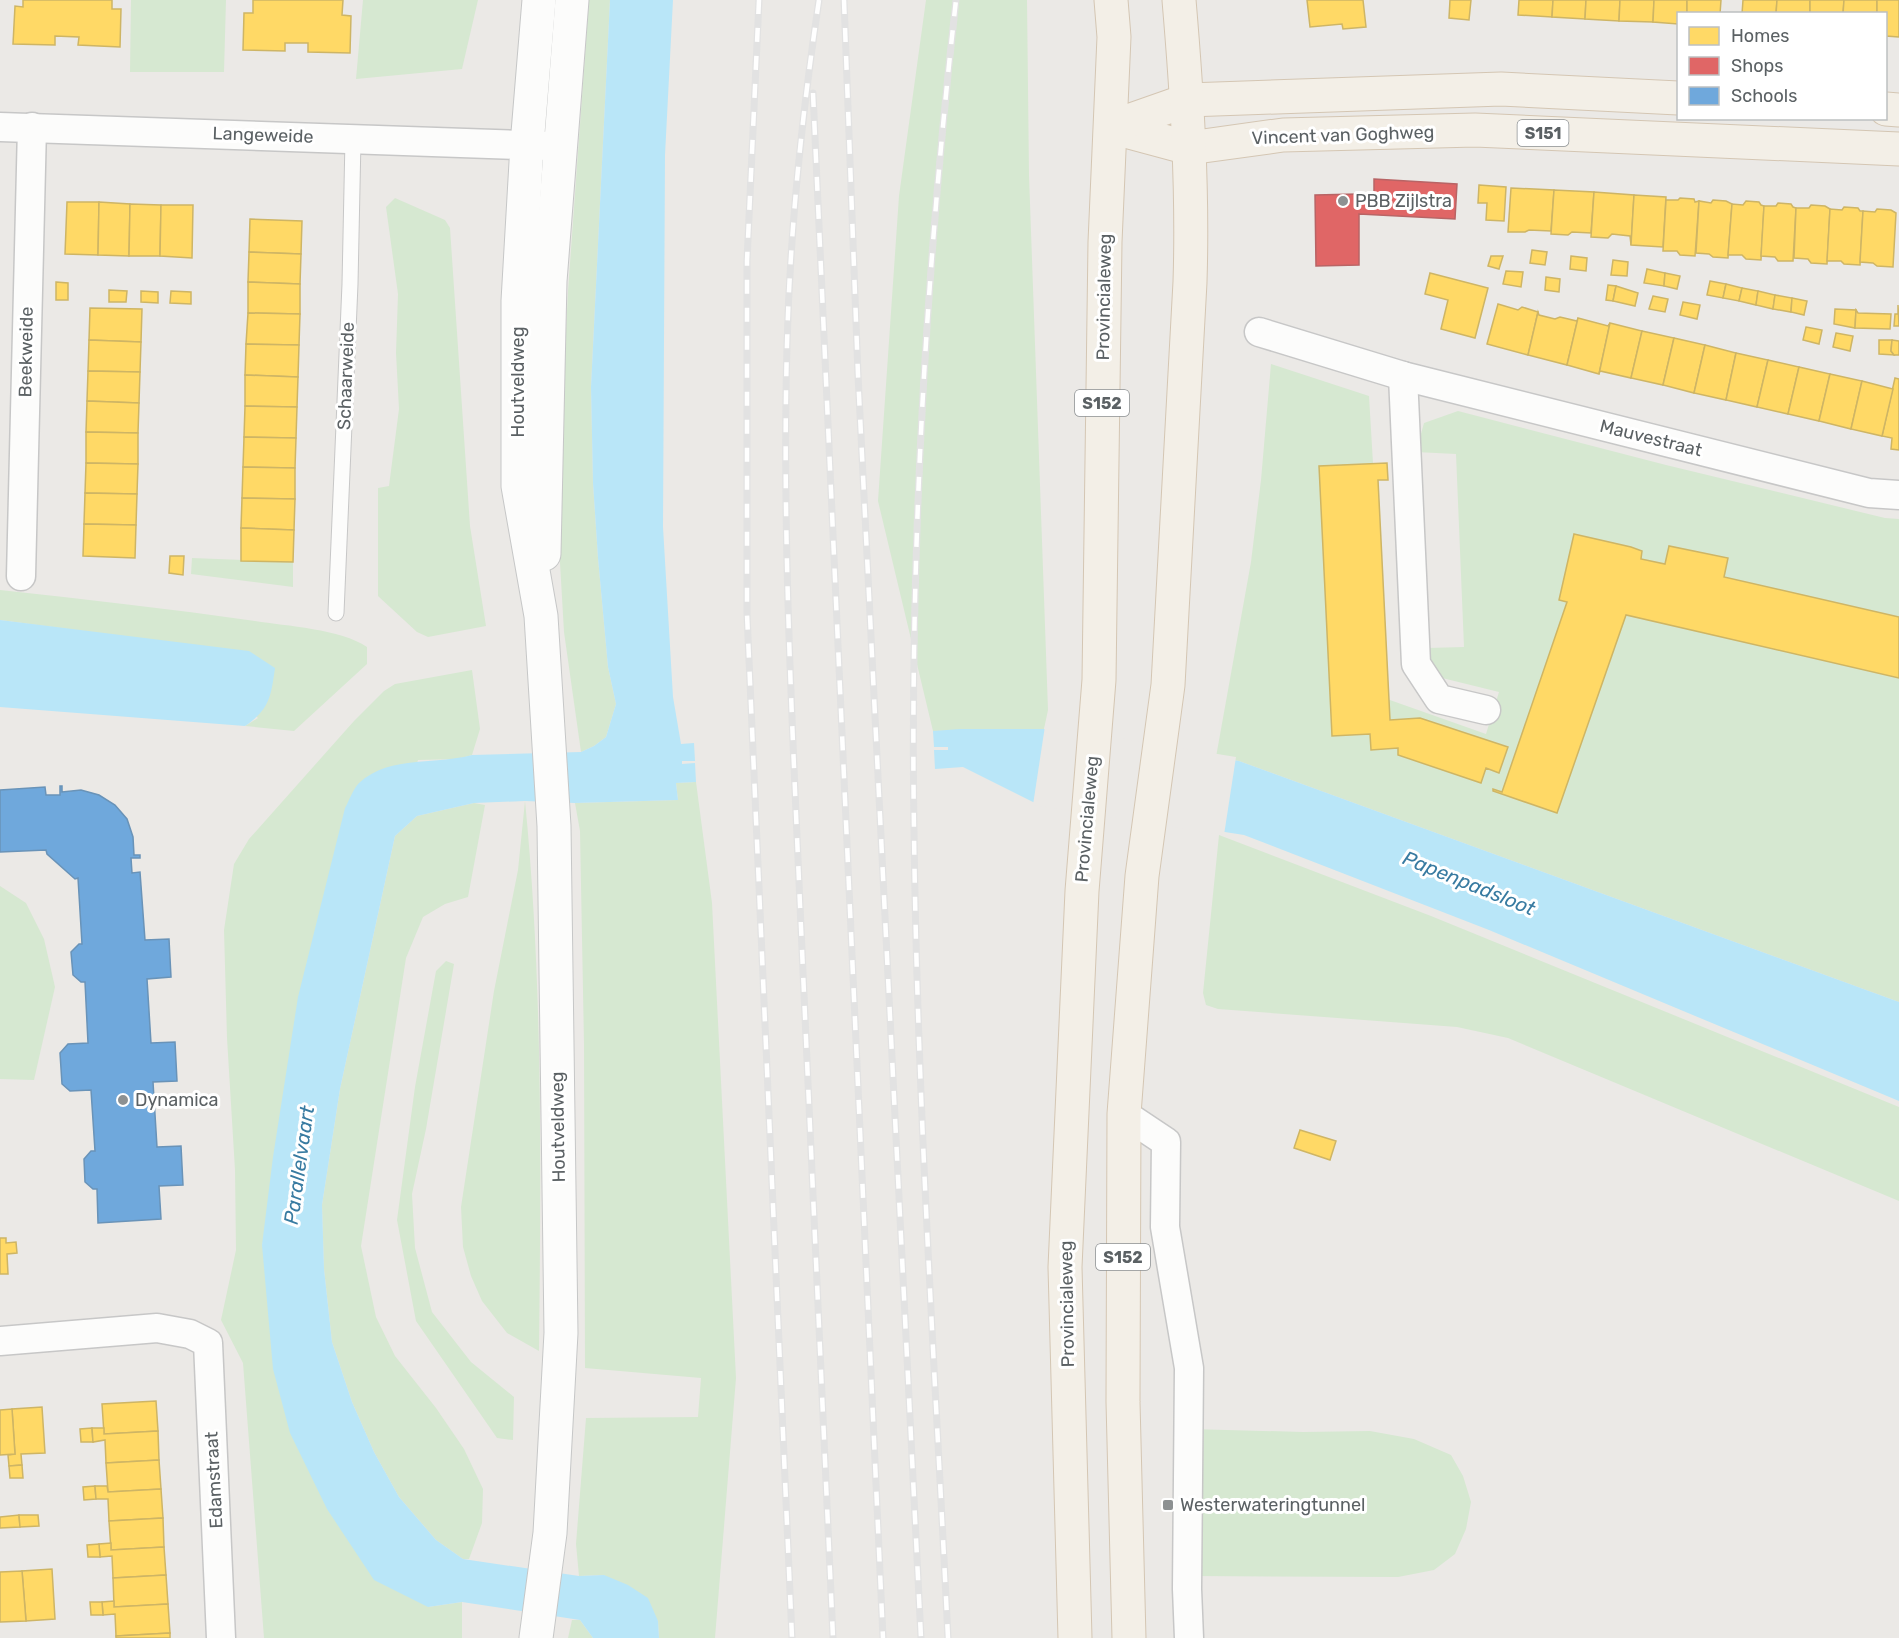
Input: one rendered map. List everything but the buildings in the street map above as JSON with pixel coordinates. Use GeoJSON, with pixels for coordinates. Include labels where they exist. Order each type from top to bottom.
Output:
{"type":"FeatureCollection","features":[{"type":"Feature","properties":{"kind":"main road","name":"Provincialeweg"},"geometry":{"type":"LineString","coordinates":[[1075,1638],[1065,1267],[1082,891],[1099,680],[1105,242],[1114,37],[1111,0]]}},
{"type":"Feature","properties":{"kind":"main road","name":"S152"},"geometry":{"type":"LineString","coordinates":[[1129,1638],[1123,1402],[1124,1114],[1142,876],[1168,685],[1190,282],[1188,100],[1179,0]]}},
{"type":"Feature","properties":{"kind":"main road"},"geometry":{"type":"LineString","coordinates":[[1111,127],[1188,100],[1501,89],[1677,98]]}},
{"type":"Feature","properties":{"kind":"main road","name":"Vincent van Goghweg"},"geometry":{"type":"LineString","coordinates":[[1111,127],[1189,148],[1283,135],[1475,130],[1899,149]]}},
{"type":"Feature","properties":{"kind":"street","name":"Houtveldweg"},"geometry":{"type":"LineString","coordinates":[[536,1638],[550,1533],[561,1333],[554,826],[541,616],[518,486],[518,301],[527,146],[540,0]]}},
{"type":"Feature","properties":{"kind":"street","name":"Houtveldweg"},"geometry":{"type":"LineString","coordinates":[[541,616],[546,500],[550,281],[572,0]]}},
{"type":"Feature","properties":{"kind":"street","name":"Langeweide"},"geometry":{"type":"LineString","coordinates":[[0,127],[527,146]]}},
{"type":"Feature","properties":{"kind":"street","name":"Beekweide"},"geometry":{"type":"LineString","coordinates":[[21,576],[32,128]]}},
{"type":"Feature","properties":{"kind":"street"},"geometry":{"type":"LineString","coordinates":[[527,146],[560,146]]}},
{"type":"Feature","properties":{"kind":"street","name":"Mauvestraat"},"geometry":{"type":"LineString","coordinates":[[1258,332],[1403,376],[1869,493],[1899,495]]}},
{"type":"Feature","properties":{"kind":"street"},"geometry":{"type":"LineString","coordinates":[[1403,376],[1416,664],[1439,699],[1486,710]]}},
{"type":"Feature","properties":{"kind":"street"},"geometry":{"type":"LineString","coordinates":[[1124,1114],[1166,1142],[1165,1227],[1189,1368],[1187,1589],[1189,1638]]}},
{"type":"Feature","properties":{"kind":"street","name":"Edamstraat"},"geometry":{"type":"LineString","coordinates":[[0,1341],[157,1328],[190,1334],[208,1343],[221,1638]]}},
{"type":"Feature","properties":{"kind":"lane","name":"Schaarweide"},"geometry":{"type":"LineString","coordinates":[[336,613],[350,284],[353,139]]}},
{"type":"Feature","properties":{"kind":"green space"},"geometry":{"type":"Polygon","coordinates":[[[131,0],[226,0],[224,72],[130,72],[131,0]]]}},
{"type":"Feature","properties":{"kind":"green space"},"geometry":{"type":"Polygon","coordinates":[[[363,0],[478,0],[462,69],[356,79],[363,0]]]}},
{"type":"Feature","properties":{"kind":"green space"},"geometry":{"type":"Polygon","coordinates":[[[589,0],[610,0],[591,387],[593,483],[598,558],[608,667],[616,704],[606,737],[581,752],[564,632],[557,511],[568,291],[589,0]]]}},
{"type":"Feature","properties":{"kind":"green space"},"geometry":{"type":"Polygon","coordinates":[[[926,0],[1027,0],[1029,175],[1048,710],[1044,729],[933,731],[878,501],[899,196],[926,0]]]}},
{"type":"Feature","properties":{"kind":"green space"},"geometry":{"type":"Polygon","coordinates":[[[395,198],[445,220],[450,228],[470,526],[486,626],[428,637],[417,632],[378,596],[378,488],[389,486],[399,409],[396,353],[398,294],[386,207],[395,198]]]}},
{"type":"Feature","properties":{"kind":"green space"},"geometry":{"type":"Polygon","coordinates":[[[1271,364],[1369,396],[1387,699],[1486,734],[1499,692],[1430,675],[1428,648],[1464,647],[1456,454],[1416,452],[1424,423],[1458,411],[1666,465],[1885,518],[1899,519],[1899,1002],[1239,761],[1216,757],[1251,562],[1271,364]]]}},
{"type":"Feature","properties":{"kind":"green space"},"geometry":{"type":"Polygon","coordinates":[[[192,558],[293,562],[293,587],[191,574],[192,558]]]}},
{"type":"Feature","properties":{"kind":"green space"},"geometry":{"type":"Polygon","coordinates":[[[0,590],[191,612],[328,632],[367,647],[367,664],[294,731],[245,726],[258,718],[180,644],[0,620],[0,590]]]}},
{"type":"Feature","properties":{"kind":"green space"},"geometry":{"type":"Polygon","coordinates":[[[472,670],[480,729],[472,755],[458,759],[418,760],[262,1245],[428,1607],[462,1602],[462,1638],[264,1638],[243,1363],[221,1320],[236,1250],[235,1170],[227,1038],[224,930],[234,864],[249,839],[354,721],[384,691],[395,684],[472,670]]]}},
{"type":"Feature","properties":{"kind":"green space"},"geometry":{"type":"Polygon","coordinates":[[[696,782],[712,903],[736,1378],[715,1638],[659,1638],[658,1621],[604,1575],[579,1576],[576,1544],[586,1418],[698,1417],[701,1378],[585,1368],[584,1044],[580,831],[575,803],[678,800],[676,783],[696,782]]]}},
{"type":"Feature","properties":{"kind":"green space"},"geometry":{"type":"Polygon","coordinates":[[[525,801],[535,938],[540,1076],[539,1351],[507,1333],[482,1301],[471,1276],[463,1247],[461,1207],[494,991],[518,870],[525,801]]]}},
{"type":"Feature","properties":{"kind":"green space"},"geometry":{"type":"Polygon","coordinates":[[[474,803],[485,805],[468,897],[445,904],[423,917],[406,958],[361,1246],[376,1317],[395,1356],[436,1408],[464,1449],[483,1489],[482,1523],[469,1559],[463,1559],[436,1540],[399,1497],[374,1452],[352,1402],[332,1342],[324,1269],[322,1205],[340,1089],[395,836],[417,816],[474,803]]]}},
{"type":"Feature","properties":{"kind":"green space"},"geometry":{"type":"Polygon","coordinates":[[[1219,835],[1431,916],[1899,1107],[1899,1201],[1508,1038],[1457,1027],[1218,1009],[1206,1005],[1203,993],[1219,835]]]}},
{"type":"Feature","properties":{"kind":"green space"},"geometry":{"type":"Polygon","coordinates":[[[0,886],[26,903],[44,939],[55,987],[34,1080],[0,1079],[0,886]]]}},
{"type":"Feature","properties":{"kind":"green space"},"geometry":{"type":"Polygon","coordinates":[[[446,961],[454,964],[426,1129],[412,1194],[415,1248],[432,1312],[471,1362],[514,1397],[513,1440],[497,1438],[416,1321],[397,1220],[415,1087],[436,971],[446,961]]]}},
{"type":"Feature","properties":{"kind":"green space"},"geometry":{"type":"Polygon","coordinates":[[[1190,1429],[1370,1431],[1414,1439],[1451,1455],[1463,1476],[1471,1502],[1466,1529],[1455,1554],[1434,1570],[1398,1577],[1192,1576],[1190,1429]]]}},
{"type":"Feature","properties":{"kind":"green space"},"geometry":{"type":"Polygon","coordinates":[[[572,1620],[580,1620],[593,1638],[568,1638],[572,1620]]]}},
{"type":"Feature","properties":{"kind":"water","name":"Parallelvaart"},"geometry":{"type":"Polygon","coordinates":[[[610,0],[673,0],[665,155],[663,527],[673,697],[681,744],[694,743],[695,761],[682,761],[682,764],[695,763],[696,782],[676,783],[678,800],[474,803],[417,816],[395,836],[340,1089],[322,1205],[324,1269],[332,1342],[352,1402],[374,1452],[399,1497],[436,1540],[463,1559],[579,1576],[604,1575],[628,1585],[648,1598],[658,1621],[659,1638],[593,1638],[580,1620],[462,1602],[428,1607],[374,1580],[327,1509],[290,1433],[273,1369],[262,1245],[298,997],[345,808],[355,788],[371,774],[398,764],[472,755],[581,752],[606,737],[616,704],[608,667],[598,558],[593,483],[591,387],[610,0]]]}},
{"type":"Feature","properties":{"kind":"water"},"geometry":{"type":"Polygon","coordinates":[[[0,620],[249,651],[275,668],[268,701],[260,714],[245,726],[0,707],[0,620]]]}},
{"type":"Feature","properties":{"kind":"water","name":"Papenpadsloot"},"geometry":{"type":"Polygon","coordinates":[[[1044,729],[1239,761],[1899,1002],[1899,1101],[1489,930],[1244,835],[1033,802],[963,767],[935,769],[934,750],[948,750],[948,747],[934,747],[933,731],[1044,729]]]}},
{"type":"Feature","properties":{"kind":"pier"},"geometry":{"type":"Polygon","coordinates":[[[1045,726],[1236,757],[1224,835],[1033,805],[1045,726]]]}},
{"type":"Feature","properties":{"kind":"railway"},"geometry":{"type":"LineString","coordinates":[[759,0],[747,261],[747,614],[792,1638]]}},
{"type":"Feature","properties":{"kind":"railway"},"geometry":{"type":"LineString","coordinates":[[819,0],[802,129],[791,258],[787,345],[786,485],[794,765],[833,1638]]}},
{"type":"Feature","properties":{"kind":"railway"},"geometry":{"type":"LineString","coordinates":[[844,0],[858,375],[921,1638]]}},
{"type":"Feature","properties":{"kind":"railway"},"geometry":{"type":"LineString","coordinates":[[948,1638],[919,1033],[913,727],[917,519],[928,311],[956,0]]}},
{"type":"Feature","properties":{"kind":"railway"},"geometry":{"type":"LineString","coordinates":[[813,93],[883,1638]]}},
{"type":"Feature","properties":{"kind":"place","name":"PBB Zijlstra"},"geometry":{"type":"Point","coordinates":[1343,201]}},
{"type":"Feature","properties":{"kind":"place","name":"Dynamica"},"geometry":{"type":"Point","coordinates":[123,1100]}},
{"type":"Feature","properties":{"kind":"place","name":"Westerwateringtunnel"},"geometry":{"type":"Point","coordinates":[1168,1505]}}]}
